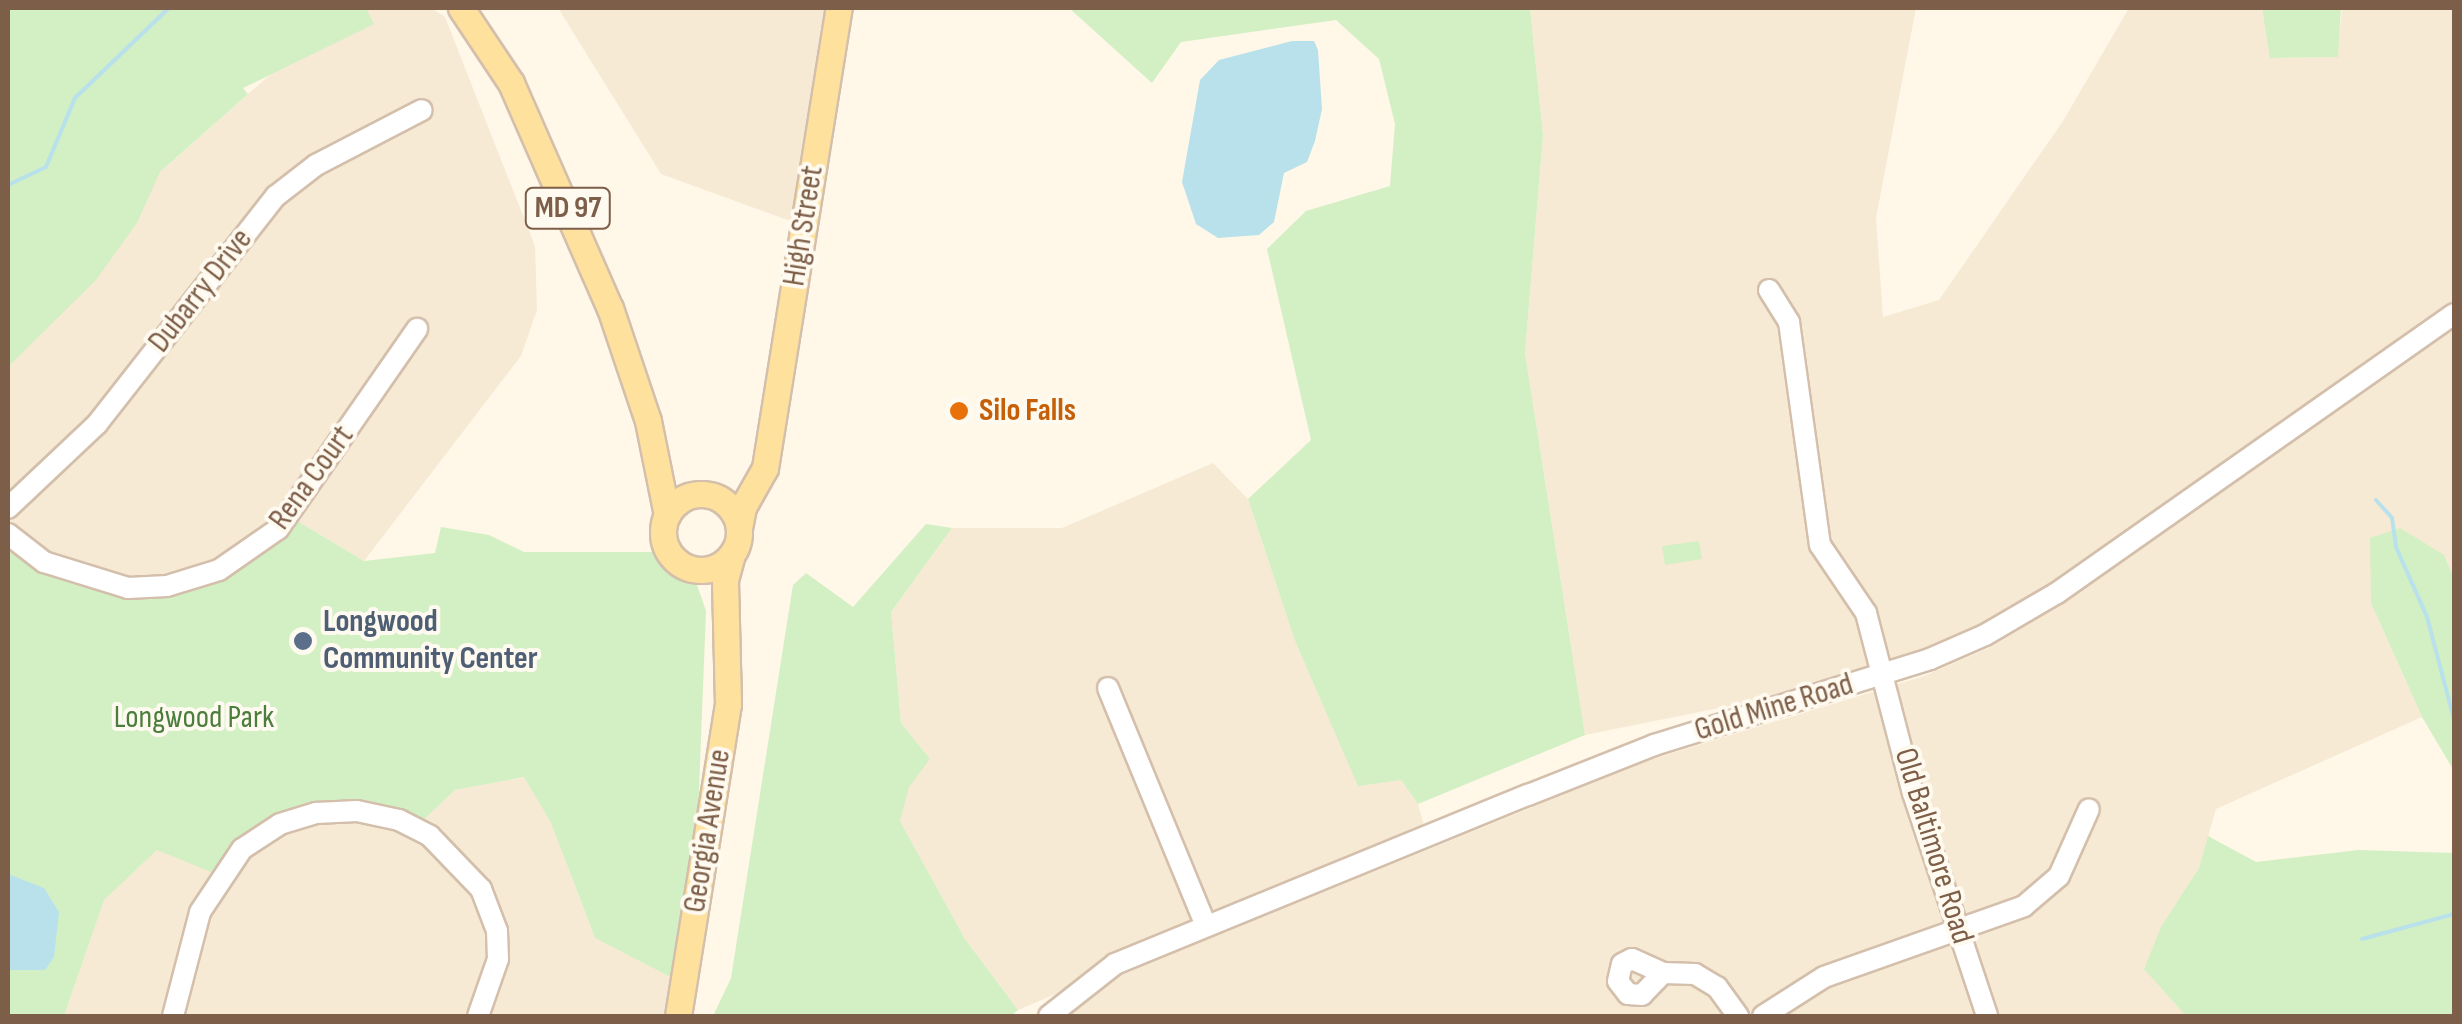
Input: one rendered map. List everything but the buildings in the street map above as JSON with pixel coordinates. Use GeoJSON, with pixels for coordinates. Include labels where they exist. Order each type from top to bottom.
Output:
{"type":"FeatureCollection","features":[{"type":"Feature","properties":{"kind":"main road","name":"MD 97"},"geometry":{"type":"LineString","coordinates":[[461,8],[511,83],[557,180],[648,421],[674,474],[732,510],[739,528]]}},
{"type":"Feature","properties":{"kind":"main road","name":"High Street"},"geometry":{"type":"LineString","coordinates":[[739,528],[769,445],[840,8]]}},
{"type":"Feature","properties":{"kind":"main road","name":"MD 97"},"geometry":{"type":"LineString","coordinates":[[648,421],[667,515],[666,548],[681,564],[702,570]]}},
{"type":"Feature","properties":{"kind":"main road"},"geometry":{"type":"LineString","coordinates":[[667,515],[739,482],[769,445]]}},
{"type":"Feature","properties":{"kind":"main road"},"geometry":{"type":"LineString","coordinates":[[702,570],[732,554],[739,528]]}},
{"type":"Feature","properties":{"kind":"main road","name":"Georgia Avenue"},"geometry":{"type":"LineString","coordinates":[[678,1016],[726,719],[729,644],[725,580],[732,554]]}},
{"type":"Feature","properties":{"kind":"main road","name":"Georgia Avenue"},"geometry":{"type":"LineString","coordinates":[[702,570],[729,644]]}},
{"type":"Feature","properties":{"kind":"street","name":"Dubarry Drive"},"geometry":{"type":"LineString","coordinates":[[8,508],[97,424],[276,196],[316,165],[422,110]]}},
{"type":"Feature","properties":{"kind":"street","name":"Old Baltimore Road"},"geometry":{"type":"LineString","coordinates":[[1768,290],[1789,322],[1820,545],[1866,613],[1958,930],[1987,1016]]}},
{"type":"Feature","properties":{"kind":"street","name":"Gold Mine Road"},"geometry":{"type":"LineString","coordinates":[[1050,1016],[1100,972],[1640,750],[1959,648],[2031,610],[2454,314]]}},
{"type":"Feature","properties":{"kind":"street","name":"Rena Court"},"geometry":{"type":"LineString","coordinates":[[8,534],[44,562],[128,588],[168,586],[219,570],[278,530],[417,329]]}},
{"type":"Feature","properties":{"kind":"street"},"geometry":{"type":"LineString","coordinates":[[1108,688],[1206,926]]}},
{"type":"Feature","properties":{"kind":"street"},"geometry":{"type":"LineString","coordinates":[[1763,1016],[1824,977],[2024,906],[2059,876],[2089,809]]}},
{"type":"Feature","properties":{"kind":"street"},"geometry":{"type":"LineString","coordinates":[[173,1016],[200,912],[242,850],[280,824],[316,813],[357,811],[399,820],[430,836],[480,889],[494,921],[498,959],[478,1016]]}},
{"type":"Feature","properties":{"kind":"street"},"geometry":{"type":"LineString","coordinates":[[1663,972],[1695,974],[1716,988],[1738,1016]]}},
{"type":"Feature","properties":{"kind":"shaded area"},"geometry":{"type":"Polygon","coordinates":[[[362,8],[431,8],[445,17],[535,246],[537,310],[521,356],[364,561],[289,516],[278,529],[167,586],[93,582],[8,534],[8,329],[95,230],[335,17],[362,8]]]}},
{"type":"Feature","properties":{"kind":"shaded area"},"geometry":{"type":"Polygon","coordinates":[[[558,8],[829,8],[796,223],[661,174],[558,8]]]}},
{"type":"Feature","properties":{"kind":"shaded area"},"geometry":{"type":"Polygon","coordinates":[[[1530,8],[1916,8],[1876,218],[1883,317],[1939,300],[2063,121],[2129,8],[2262,8],[2271,58],[2337,57],[2342,8],[2454,8],[2454,578],[2444,555],[2371,603],[2422,717],[2216,809],[2199,868],[2144,968],[2186,1016],[1066,1016],[1107,982],[1137,968],[1646,761],[1924,676],[1989,648],[2064,603],[2057,593],[1883,675],[1585,735],[1525,353],[1543,135],[1530,8]]]}},
{"type":"Feature","properties":{"kind":"shaded area"},"geometry":{"type":"Polygon","coordinates":[[[1213,463],[1248,499],[1295,641],[1358,785],[1401,780],[1418,804],[1427,836],[1018,1010],[965,939],[900,821],[904,783],[930,759],[901,723],[891,612],[952,528],[1062,528],[1213,463]]]}},
{"type":"Feature","properties":{"kind":"shaded area"},"geometry":{"type":"Polygon","coordinates":[[[525,777],[551,823],[595,938],[674,979],[668,1016],[64,1016],[104,899],[157,850],[242,849],[316,813],[415,828],[455,790],[525,777]]]}},
{"type":"Feature","properties":{"kind":"green space"},"geometry":{"type":"Polygon","coordinates":[[[8,8],[366,8],[374,24],[243,88],[248,94],[160,172],[137,223],[96,280],[8,367],[8,8]]]}},
{"type":"Feature","properties":{"kind":"green space"},"geometry":{"type":"Polygon","coordinates":[[[1069,8],[1530,8],[1543,135],[1525,353],[1585,735],[1418,804],[1401,780],[1358,786],[1295,641],[1248,499],[1311,440],[1267,249],[1306,211],[1390,186],[1395,124],[1379,59],[1336,20],[1181,42],[1152,83],[1069,8]]]}},
{"type":"Feature","properties":{"kind":"green space"},"geometry":{"type":"Polygon","coordinates":[[[2262,8],[2341,8],[2338,57],[2270,58],[2262,8]]]}},
{"type":"Feature","properties":{"kind":"green space","name":"Longwood Park"},"geometry":{"type":"Polygon","coordinates":[[[289,516],[364,561],[435,553],[441,527],[489,535],[524,552],[659,552],[697,585],[706,611],[697,841],[674,979],[595,938],[551,823],[524,777],[455,790],[415,828],[357,811],[281,824],[221,876],[157,850],[104,900],[64,1016],[8,1016],[8,534],[44,562],[134,588],[219,570],[289,516]]]}},
{"type":"Feature","properties":{"kind":"green space"},"geometry":{"type":"Polygon","coordinates":[[[926,524],[952,528],[891,612],[901,723],[930,759],[909,787],[900,821],[965,939],[1018,1010],[1011,1016],[713,1016],[731,978],[793,585],[806,573],[853,607],[926,524]]]}},
{"type":"Feature","properties":{"kind":"green space"},"geometry":{"type":"Polygon","coordinates":[[[2400,528],[2444,555],[2454,578],[2454,771],[2422,717],[2371,603],[2370,538],[2400,528]]]}},
{"type":"Feature","properties":{"kind":"green space"},"geometry":{"type":"Polygon","coordinates":[[[1699,541],[1702,559],[1665,565],[1662,546],[1699,541]]]}},
{"type":"Feature","properties":{"kind":"green space"},"geometry":{"type":"Polygon","coordinates":[[[2208,836],[2256,862],[2359,850],[2454,853],[2454,1016],[2186,1016],[2144,969],[2161,927],[2199,868],[2208,836]]]}},
{"type":"Feature","properties":{"kind":"water"},"geometry":{"type":"Polygon","coordinates":[[[1292,41],[1314,41],[1318,50],[1322,109],[1315,141],[1307,162],[1284,173],[1274,222],[1259,235],[1218,238],[1196,224],[1182,182],[1200,80],[1219,60],[1292,41]]]}},
{"type":"Feature","properties":{"kind":"water"},"geometry":{"type":"Polygon","coordinates":[[[8,874],[44,888],[59,912],[54,957],[45,970],[8,970],[8,874]]]}},
{"type":"Feature","properties":{"kind":"waterway"},"geometry":{"type":"LineString","coordinates":[[8,185],[46,167],[75,98],[169,8]]}},
{"type":"Feature","properties":{"kind":"waterway"},"geometry":{"type":"LineString","coordinates":[[2376,500],[2392,518],[2396,547],[2427,617],[2454,719]]}},
{"type":"Feature","properties":{"kind":"waterway"},"geometry":{"type":"LineString","coordinates":[[2362,939],[2454,914]]}},
{"type":"Feature","properties":{"kind":"place","name":"Silo Falls"},"geometry":{"type":"Point","coordinates":[959,411]}},
{"type":"Feature","properties":{"kind":"place","name":"Longwood Community Center"},"geometry":{"type":"Point","coordinates":[303,641]}}]}
